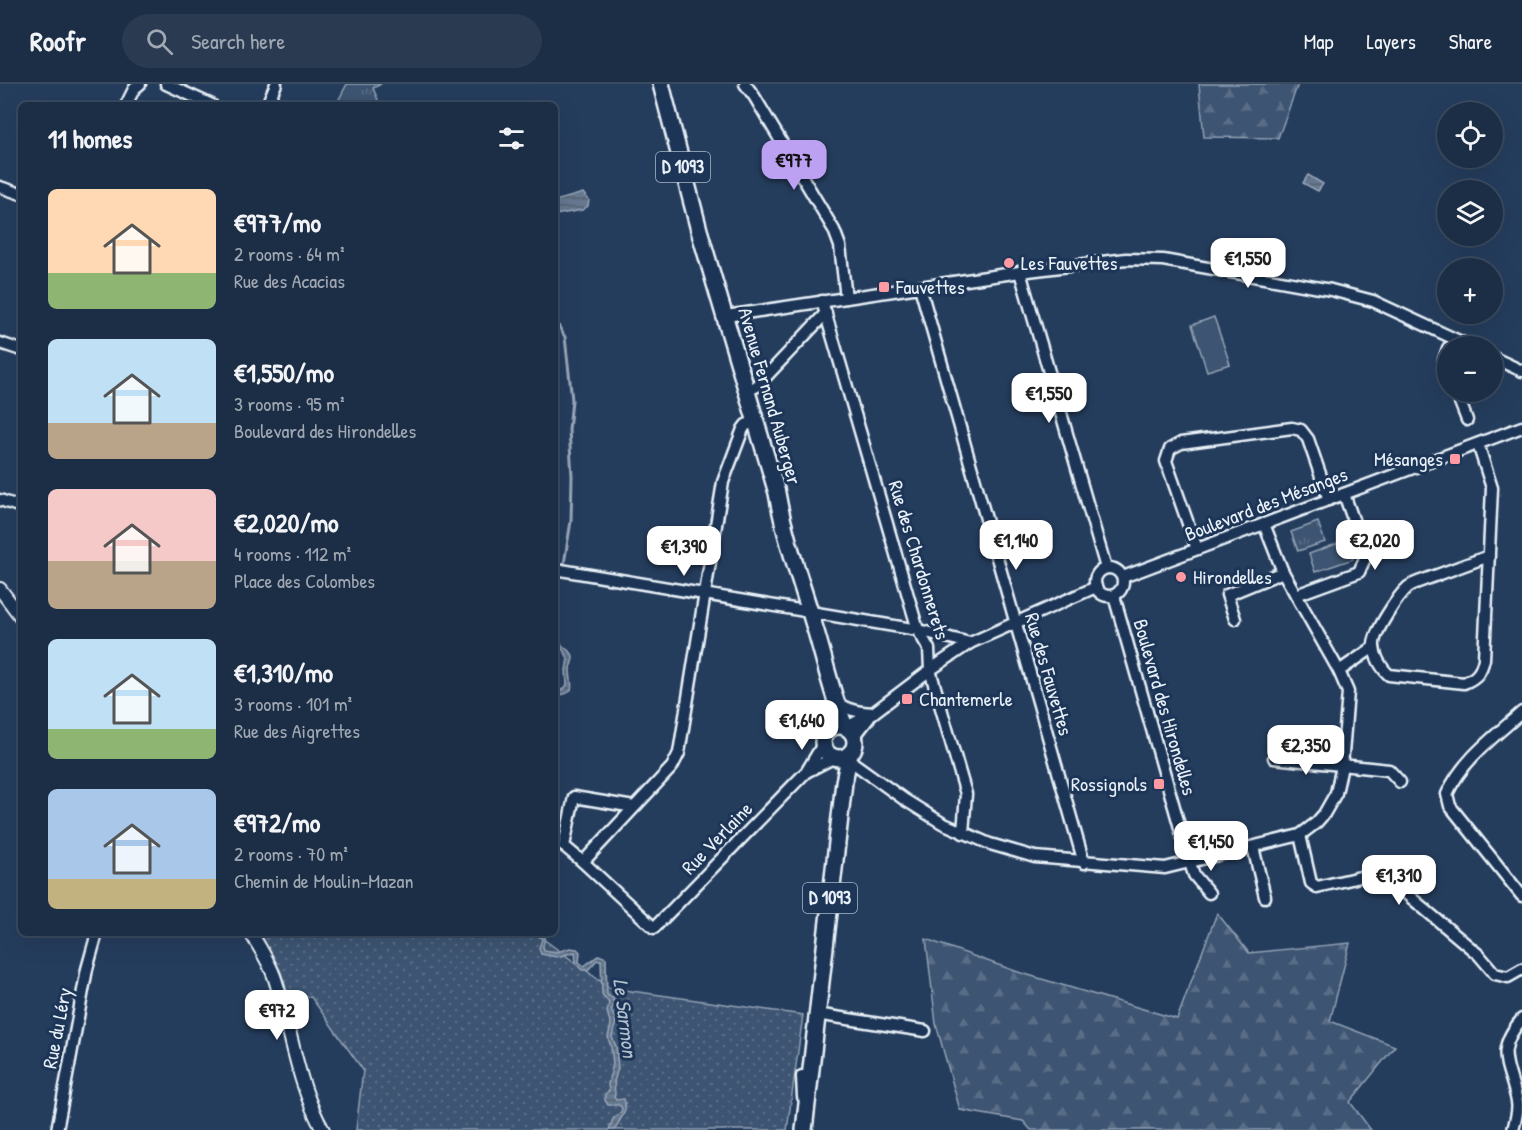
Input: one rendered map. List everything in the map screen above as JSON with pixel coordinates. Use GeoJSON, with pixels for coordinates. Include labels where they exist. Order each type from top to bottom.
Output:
{"type":"FeatureCollection","features":[{"type":"Feature","properties":{"kind":"main road","name":"Avenue Fernand Auberger"},"geometry":{"type":"LineString","coordinates":[[662,84],[692,207],[726,316],[777,493],[782,520],[810,611],[833,700],[833,720],[845,744],[844,782]]}},
{"type":"Feature","properties":{"kind":"main road"},"geometry":{"type":"LineString","coordinates":[[823,744],[823,738],[845,744]]}},
{"type":"Feature","properties":{"kind":"main road","name":"D 1093"},"geometry":{"type":"LineString","coordinates":[[804,1130],[844,782]]}},
{"type":"Feature","properties":{"kind":"main road","name":"D 1093"},"geometry":{"type":"LineString","coordinates":[[796,1130],[806,1044],[816,1014]]}},
{"type":"Feature","properties":{"kind":"street"},"geometry":{"type":"LineString","coordinates":[[128,102],[134,89],[140,84]]}},
{"type":"Feature","properties":{"kind":"street"},"geometry":{"type":"LineString","coordinates":[[166,84],[205,102]]}},
{"type":"Feature","properties":{"kind":"street"},"geometry":{"type":"LineString","coordinates":[[268,102],[276,84]]}},
{"type":"Feature","properties":{"kind":"street"},"geometry":{"type":"LineString","coordinates":[[745,84],[834,230],[840,246],[846,298]]}},
{"type":"Feature","properties":{"kind":"street"},"geometry":{"type":"LineString","coordinates":[[0,188],[18,193]]}},
{"type":"Feature","properties":{"kind":"street"},"geometry":{"type":"LineString","coordinates":[[726,316],[1020,272],[1126,259],[1163,260],[1331,290],[1373,301],[1437,337]]}},
{"type":"Feature","properties":{"kind":"street"},"geometry":{"type":"LineString","coordinates":[[1020,272],[1106,568]]}},
{"type":"Feature","properties":{"kind":"street","name":"Rue des Fauvettes"},"geometry":{"type":"LineString","coordinates":[[920,287],[1084,863]]}},
{"type":"Feature","properties":{"kind":"street","name":"Rue des Chardonnerets"},"geometry":{"type":"LineString","coordinates":[[822,301],[918,630],[929,649],[930,670],[966,794],[963,833]]}},
{"type":"Feature","properties":{"kind":"street"},"geometry":{"type":"LineString","coordinates":[[747,390],[757,386],[826,313]]}},
{"type":"Feature","properties":{"kind":"street"},"geometry":{"type":"LineString","coordinates":[[0,343],[18,349]]}},
{"type":"Feature","properties":{"kind":"street"},"geometry":{"type":"LineString","coordinates":[[1503,362],[1522,371]]}},
{"type":"Feature","properties":{"kind":"street"},"geometry":{"type":"LineString","coordinates":[[1460,402],[1467,420]]}},
{"type":"Feature","properties":{"kind":"street"},"geometry":{"type":"LineString","coordinates":[[634,807],[574,797],[564,846],[583,862],[672,767],[679,753],[723,482],[743,429],[746,425],[756,421]]}},
{"type":"Feature","properties":{"kind":"street","name":"Boulevard des Mésanges"},"geometry":{"type":"LineString","coordinates":[[1123,577],[1522,427]]}},
{"type":"Feature","properties":{"kind":"street"},"geometry":{"type":"LineString","coordinates":[[1197,549],[1166,461],[1170,449],[1181,443],[1292,429],[1301,430],[1308,439],[1329,500]]}},
{"type":"Feature","properties":{"kind":"street"},"geometry":{"type":"LineString","coordinates":[[1478,444],[1492,488],[1489,556],[1484,659],[1482,670],[1474,678],[1464,683],[1389,675],[1383,669],[1374,647],[1375,637],[1402,594],[1410,586],[1489,556]]}},
{"type":"Feature","properties":{"kind":"street"},"geometry":{"type":"LineString","coordinates":[[1296,595],[1359,572],[1366,556],[1344,494]]}},
{"type":"Feature","properties":{"kind":"street"},"geometry":{"type":"LineString","coordinates":[[0,500],[18,506]]}},
{"type":"Feature","properties":{"kind":"street"},"geometry":{"type":"LineString","coordinates":[[1096,587],[970,643],[873,713],[845,744],[865,770],[905,800],[942,823],[990,844],[1035,857],[1084,863],[1165,868],[1299,835],[1324,814],[1336,793],[1342,766],[1348,692],[1339,671],[1283,572],[1264,524]]}},
{"type":"Feature","properties":{"kind":"street"},"geometry":{"type":"LineString","coordinates":[[1106,568],[1114,569],[1123,577],[1123,586],[1114,596],[1101,594],[1096,587],[1098,573],[1106,568]]}},
{"type":"Feature","properties":{"kind":"street"},"geometry":{"type":"LineString","coordinates":[[558,569],[918,630],[970,643]]}},
{"type":"Feature","properties":{"kind":"street"},"geometry":{"type":"LineString","coordinates":[[1235,619],[1227,595],[1283,572]]}},
{"type":"Feature","properties":{"kind":"street"},"geometry":{"type":"LineString","coordinates":[[0,589],[18,611]]}},
{"type":"Feature","properties":{"kind":"street","name":"Boulevard des Hirondelles"},"geometry":{"type":"LineString","coordinates":[[1114,596],[1190,863],[1194,875],[1209,893]]}},
{"type":"Feature","properties":{"kind":"street"},"geometry":{"type":"LineString","coordinates":[[1339,671],[1374,647]]}},
{"type":"Feature","properties":{"kind":"street"},"geometry":{"type":"LineString","coordinates":[[833,700],[856,712],[873,713]]}},
{"type":"Feature","properties":{"kind":"street"},"geometry":{"type":"LineString","coordinates":[[1522,712],[1474,755],[1464,766],[1447,794],[1450,806],[1522,896]]}},
{"type":"Feature","properties":{"kind":"street","name":"Rue Verlaine"},"geometry":{"type":"LineString","coordinates":[[806,772],[823,744]]}},
{"type":"Feature","properties":{"kind":"street","name":"Rue Verlaine"},"geometry":{"type":"LineString","coordinates":[[583,862],[654,928],[806,772],[845,744]]}},
{"type":"Feature","properties":{"kind":"street"},"geometry":{"type":"LineString","coordinates":[[1274,758],[1389,770],[1400,782]]}},
{"type":"Feature","properties":{"kind":"street"},"geometry":{"type":"LineString","coordinates":[[844,782],[865,770]]}},
{"type":"Feature","properties":{"kind":"street"},"geometry":{"type":"LineString","coordinates":[[1299,835],[1311,883],[1314,886],[1377,873],[1384,875],[1479,955],[1495,974],[1508,977],[1522,969]]}},
{"type":"Feature","properties":{"kind":"street"},"geometry":{"type":"LineString","coordinates":[[1253,847],[1265,897]]}},
{"type":"Feature","properties":{"kind":"street","name":"Rue du Léry"},"geometry":{"type":"LineString","coordinates":[[57,1130],[87,969],[96,936]]}},
{"type":"Feature","properties":{"kind":"street"},"geometry":{"type":"LineString","coordinates":[[253,936],[274,976],[300,1069],[316,1118],[323,1130]]}},
{"type":"Feature","properties":{"kind":"street"},"geometry":{"type":"LineString","coordinates":[[816,1014],[925,1030]]}},
{"type":"Feature","properties":{"kind":"street"},"geometry":{"type":"LineString","coordinates":[[1513,1130],[1518,1104],[1504,1054],[1509,1038],[1522,1020]]}},
{"type":"Feature","properties":{"kind":"street"},"geometry":{"type":"LineString","coordinates":[[802,1076],[804,1130]]}},
{"type":"Feature","properties":{"kind":"green space"},"geometry":{"type":"Polygon","coordinates":[[[347,84],[381,84],[373,88],[379,102],[338,102],[347,84]]]}},
{"type":"Feature","properties":{"kind":"green space"},"geometry":{"type":"Polygon","coordinates":[[[1199,84],[1298,84],[1278,138],[1204,137],[1199,84]]]}},
{"type":"Feature","properties":{"kind":"green space"},"geometry":{"type":"Polygon","coordinates":[[[1214,317],[1230,364],[1207,371],[1192,325],[1214,317]]]}},
{"type":"Feature","properties":{"kind":"green space"},"geometry":{"type":"Polygon","coordinates":[[[1318,522],[1325,542],[1298,551],[1291,532],[1318,522]]]}},
{"type":"Feature","properties":{"kind":"green space"},"geometry":{"type":"Polygon","coordinates":[[[1347,540],[1353,559],[1315,572],[1309,554],[1347,540]]]}},
{"type":"Feature","properties":{"kind":"green space"},"geometry":{"type":"Polygon","coordinates":[[[1217,913],[1249,953],[1350,943],[1330,1021],[1395,1046],[1350,1102],[1371,1130],[1031,1130],[1023,1121],[960,1110],[936,1024],[926,939],[1018,972],[1177,1019],[1217,913]]]}},
{"type":"Feature","properties":{"kind":"green space"},"geometry":{"type":"Polygon","coordinates":[[[262,936],[539,936],[610,988],[803,1015],[787,1130],[356,1130],[363,1070],[311,997],[289,998],[281,972],[262,936]]]}},
{"type":"Feature","properties":{"kind":"shaded area"},"geometry":{"type":"Polygon","coordinates":[[[1308,175],[1323,184],[1318,191],[1303,183],[1308,175]]]}},
{"type":"Feature","properties":{"kind":"shaded area"},"geometry":{"type":"Polygon","coordinates":[[[583,193],[589,200],[588,206],[582,210],[558,214],[558,200],[583,193]]]}},
{"type":"Feature","properties":{"kind":"shaded area"},"geometry":{"type":"Polygon","coordinates":[[[558,635],[573,658],[570,670],[572,689],[558,695],[558,690],[564,689],[567,685],[568,658],[558,643],[558,635]]]}},
{"type":"Feature","properties":{"kind":"shaded area"},"geometry":{"type":"Polygon","coordinates":[[[539,936],[545,936],[544,950],[557,952],[570,948],[577,949],[580,952],[579,962],[584,966],[599,955],[606,958],[607,995],[613,998],[614,1006],[611,1010],[616,1021],[612,1037],[616,1046],[618,1068],[614,1082],[614,1097],[616,1100],[624,1099],[625,1104],[624,1112],[615,1130],[609,1130],[613,1119],[622,1108],[619,1105],[608,1105],[605,1100],[605,1094],[609,1091],[608,1084],[613,1064],[608,1037],[611,1025],[607,1012],[609,1003],[602,994],[601,960],[597,960],[588,970],[582,970],[576,964],[575,952],[557,957],[541,954],[539,948],[542,939],[539,936]]]}},
{"type":"Feature","properties":{"kind":"waterway","name":"Le Sarmon"},"geometry":{"type":"LineString","coordinates":[[558,325],[565,337],[572,400],[569,430],[572,476],[571,521],[564,564]]}},
{"type":"Feature","properties":{"kind":"place","name":"Les Fauvettes"},"geometry":{"type":"Point","coordinates":[1009,263]}},
{"type":"Feature","properties":{"kind":"place","name":"Fauvettes"},"geometry":{"type":"Point","coordinates":[884,287]}},
{"type":"Feature","properties":{"kind":"place","name":"Mésanges"},"geometry":{"type":"Point","coordinates":[1455,459]}},
{"type":"Feature","properties":{"kind":"place","name":"Hirondelles"},"geometry":{"type":"Point","coordinates":[1181,577]}},
{"type":"Feature","properties":{"kind":"place","name":"Chantemerle"},"geometry":{"type":"Point","coordinates":[907,699]}},
{"type":"Feature","properties":{"kind":"place","name":"Rossignols"},"geometry":{"type":"Point","coordinates":[1159,784]}}]}
